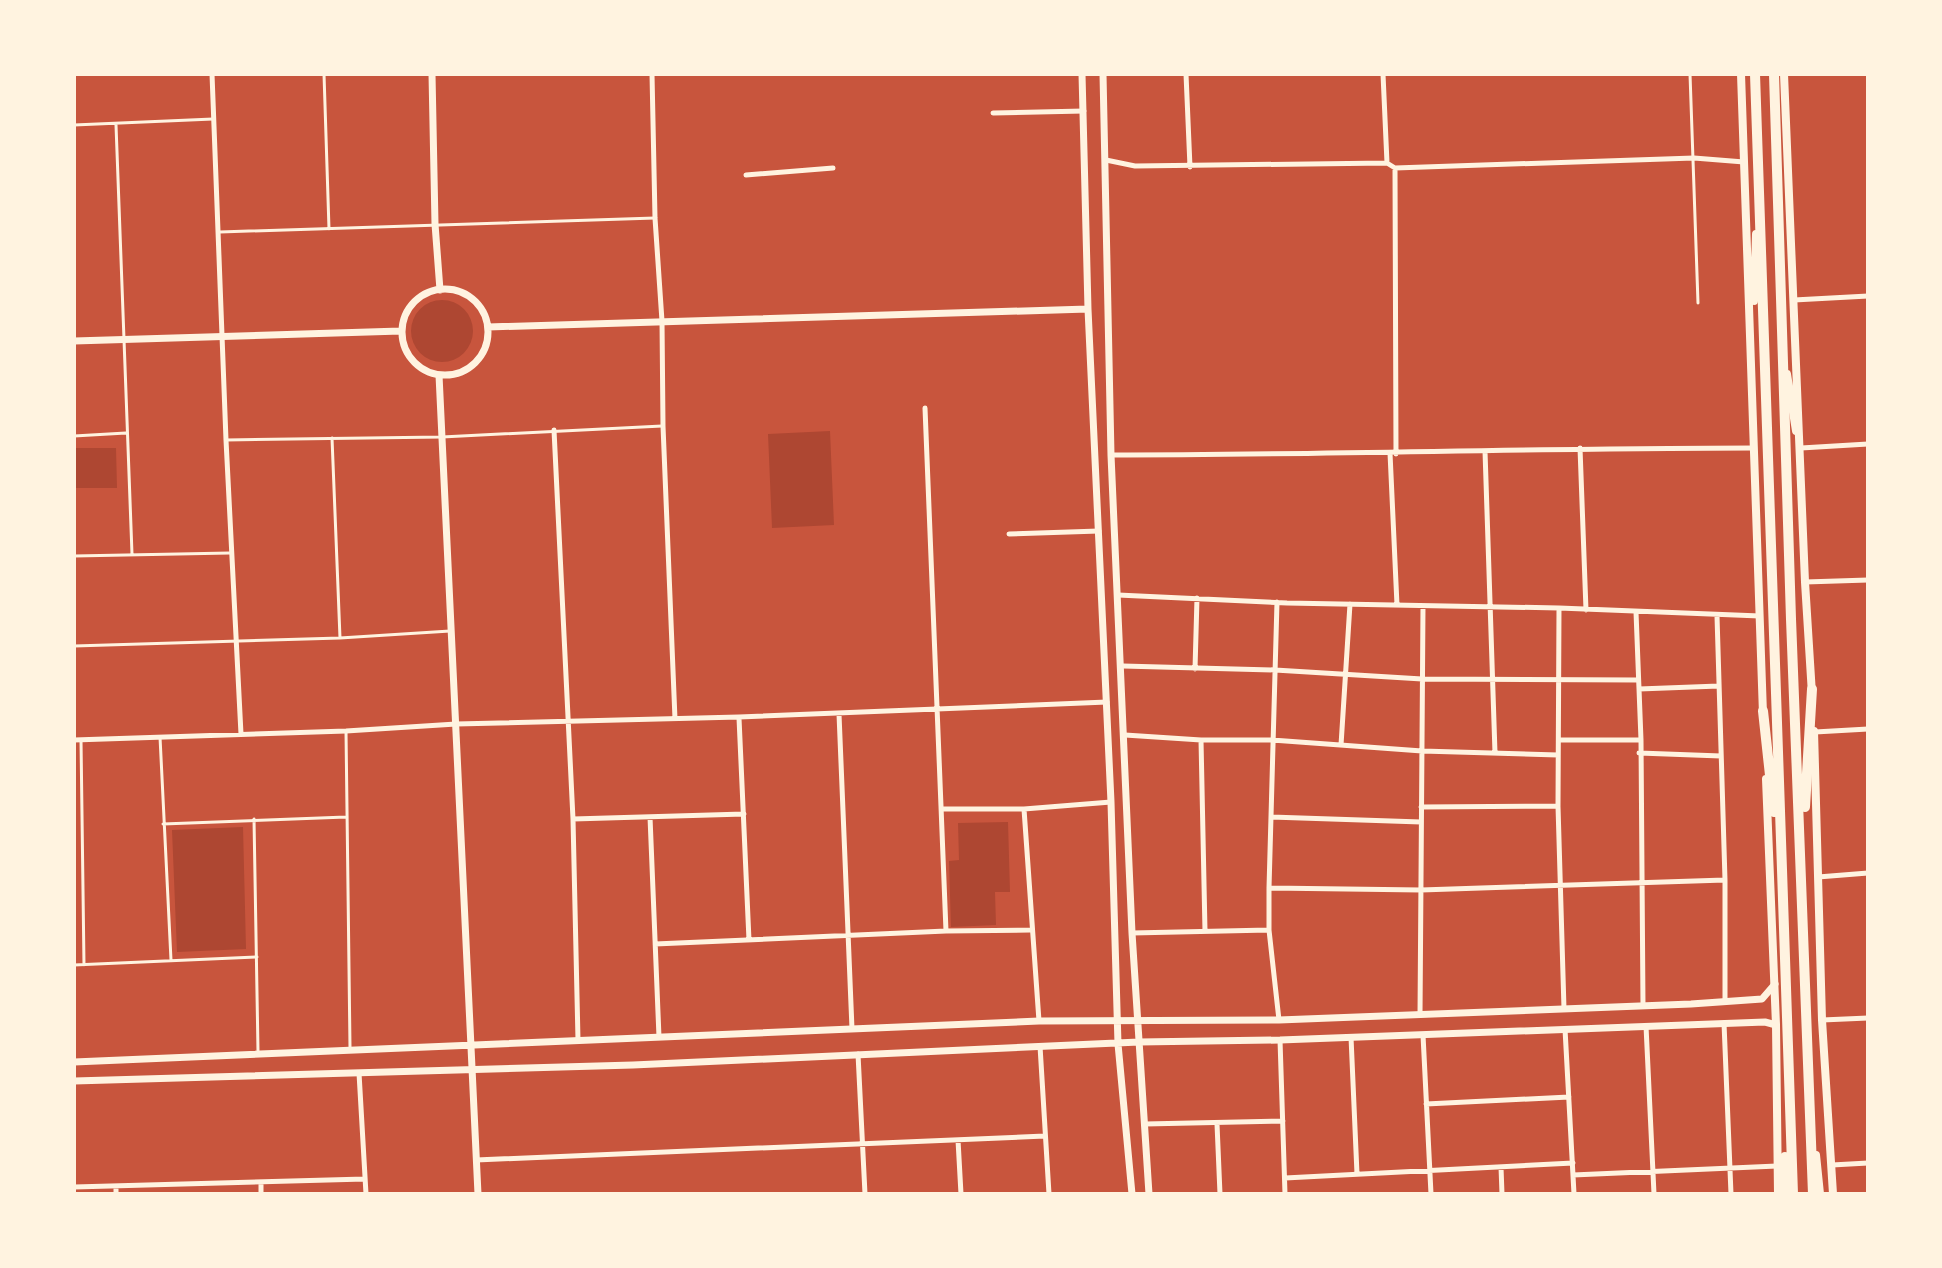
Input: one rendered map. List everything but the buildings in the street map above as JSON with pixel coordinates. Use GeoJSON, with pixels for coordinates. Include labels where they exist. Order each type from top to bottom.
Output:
{"type":"FeatureCollection","features":[{"type":"Feature","properties":{"kind":"highway"},"geometry":{"type":"LineString","coordinates":[[1755,74],[1793,1194]]}},
{"type":"Feature","properties":{"kind":"highway"},"geometry":{"type":"LineString","coordinates":[[1774,74],[1813,1194]]}},
{"type":"Feature","properties":{"kind":"highway"},"geometry":{"type":"LineString","coordinates":[[1801,865],[1812,689]]}},
{"type":"Feature","properties":{"kind":"highway"},"geometry":{"type":"LineString","coordinates":[[1763,711],[1784,900]]}},
{"type":"Feature","properties":{"kind":"highway"},"geometry":{"type":"LineString","coordinates":[[1781,1194],[1788,1079]]}},
{"type":"Feature","properties":{"kind":"main road"},"geometry":{"type":"LineString","coordinates":[[1741,74],[1775,984],[1777,1166],[1781,1194]]}},
{"type":"Feature","properties":{"kind":"main road"},"geometry":{"type":"LineString","coordinates":[[1784,74],[1814,732],[1822,1020],[1833,1194]]}},
{"type":"Feature","properties":{"kind":"main road"},"geometry":{"type":"LineString","coordinates":[[1752,383],[1757,186]]}},
{"type":"Feature","properties":{"kind":"main road"},"geometry":{"type":"LineString","coordinates":[[1783,340],[1801,468]]}},
{"type":"Feature","properties":{"kind":"main road"},"geometry":{"type":"LineString","coordinates":[[1810,1108],[1820,1194]]}},
{"type":"Feature","properties":{"kind":"street"},"geometry":{"type":"LineString","coordinates":[[212,74],[241,734]]}},
{"type":"Feature","properties":{"kind":"street"},"geometry":{"type":"LineString","coordinates":[[432,74],[435,224],[440,290]]}},
{"type":"Feature","properties":{"kind":"street"},"geometry":{"type":"LineString","coordinates":[[652,74],[675,719]]}},
{"type":"Feature","properties":{"kind":"street"},"geometry":{"type":"LineString","coordinates":[[1082,74],[1088,309],[1107,702],[1118,1044],[1132,1194]]}},
{"type":"Feature","properties":{"kind":"street"},"geometry":{"type":"LineString","coordinates":[[1103,74],[1111,455],[1123,666],[1132,933],[1149,1194]]}},
{"type":"Feature","properties":{"kind":"street"},"geometry":{"type":"LineString","coordinates":[[1186,74],[1190,167]]}},
{"type":"Feature","properties":{"kind":"street"},"geometry":{"type":"LineString","coordinates":[[1383,74],[1387,163]]}},
{"type":"Feature","properties":{"kind":"street"},"geometry":{"type":"LineString","coordinates":[[993,113],[1084,111]]}},
{"type":"Feature","properties":{"kind":"street"},"geometry":{"type":"LineString","coordinates":[[1106,160],[1135,166],[1387,163],[1395,168],[1694,158],[1744,162]]}},
{"type":"Feature","properties":{"kind":"street"},"geometry":{"type":"LineString","coordinates":[[746,175],[833,168]]}},
{"type":"Feature","properties":{"kind":"street"},"geometry":{"type":"LineString","coordinates":[[1395,168],[1393,454],[1397,605]]}},
{"type":"Feature","properties":{"kind":"street"},"geometry":{"type":"LineString","coordinates":[[440,290],[457,291],[471,299],[482,311],[488,327],[486,347],[475,364],[457,374],[439,375],[418,367],[405,351],[401,331],[404,316],[413,303],[425,294],[440,290]]}},
{"type":"Feature","properties":{"kind":"street"},"geometry":{"type":"LineString","coordinates":[[1794,300],[1868,296]]}},
{"type":"Feature","properties":{"kind":"street"},"geometry":{"type":"LineString","coordinates":[[488,327],[1088,309]]}},
{"type":"Feature","properties":{"kind":"street"},"geometry":{"type":"LineString","coordinates":[[74,341],[401,331]]}},
{"type":"Feature","properties":{"kind":"street"},"geometry":{"type":"LineString","coordinates":[[439,375],[478,1194]]}},
{"type":"Feature","properties":{"kind":"street"},"geometry":{"type":"LineString","coordinates":[[925,408],[946,931]]}},
{"type":"Feature","properties":{"kind":"street"},"geometry":{"type":"LineString","coordinates":[[554,430],[573,819],[578,1041]]}},
{"type":"Feature","properties":{"kind":"street"},"geometry":{"type":"LineString","coordinates":[[1801,448],[1868,444]]}},
{"type":"Feature","properties":{"kind":"street"},"geometry":{"type":"LineString","coordinates":[[1580,448],[1586,610]]}},
{"type":"Feature","properties":{"kind":"street"},"geometry":{"type":"LineString","coordinates":[[1111,455],[1755,448]]}},
{"type":"Feature","properties":{"kind":"street"},"geometry":{"type":"LineString","coordinates":[[1485,451],[1495,753]]}},
{"type":"Feature","properties":{"kind":"street"},"geometry":{"type":"LineString","coordinates":[[1009,534],[1099,531]]}},
{"type":"Feature","properties":{"kind":"street"},"geometry":{"type":"LineString","coordinates":[[1805,582],[1868,580]]}},
{"type":"Feature","properties":{"kind":"street"},"geometry":{"type":"LineString","coordinates":[[1118,595],[1760,616]]}},
{"type":"Feature","properties":{"kind":"street"},"geometry":{"type":"LineString","coordinates":[[1195,669],[1197,598]]}},
{"type":"Feature","properties":{"kind":"street"},"geometry":{"type":"LineString","coordinates":[[1277,602],[1269,930],[1279,1020]]}},
{"type":"Feature","properties":{"kind":"street"},"geometry":{"type":"LineString","coordinates":[[1341,745],[1350,604]]}},
{"type":"Feature","properties":{"kind":"street"},"geometry":{"type":"LineString","coordinates":[[1420,1015],[1423,606]]}},
{"type":"Feature","properties":{"kind":"street"},"geometry":{"type":"LineString","coordinates":[[1559,608],[1558,806],[1564,1009]]}},
{"type":"Feature","properties":{"kind":"street"},"geometry":{"type":"LineString","coordinates":[[1636,612],[1641,740],[1643,1006]]}},
{"type":"Feature","properties":{"kind":"street"},"geometry":{"type":"LineString","coordinates":[[1717,616],[1725,880],[1725,1003]]}},
{"type":"Feature","properties":{"kind":"street"},"geometry":{"type":"LineString","coordinates":[[1123,666],[1275,670],[1422,679],[1638,680]]}},
{"type":"Feature","properties":{"kind":"street"},"geometry":{"type":"LineString","coordinates":[[1639,689],[1719,686]]}},
{"type":"Feature","properties":{"kind":"street"},"geometry":{"type":"LineString","coordinates":[[77,740],[1107,702]]}},
{"type":"Feature","properties":{"kind":"street"},"geometry":{"type":"LineString","coordinates":[[839,714],[852,1029]]}},
{"type":"Feature","properties":{"kind":"street"},"geometry":{"type":"LineString","coordinates":[[739,717],[749,940]]}},
{"type":"Feature","properties":{"kind":"street"},"geometry":{"type":"LineString","coordinates":[[1814,732],[1868,729]]}},
{"type":"Feature","properties":{"kind":"street"},"geometry":{"type":"LineString","coordinates":[[1125,735],[1558,755]]}},
{"type":"Feature","properties":{"kind":"street"},"geometry":{"type":"LineString","coordinates":[[1201,740],[1205,931]]}},
{"type":"Feature","properties":{"kind":"street"},"geometry":{"type":"LineString","coordinates":[[1559,740],[1641,740]]}},
{"type":"Feature","properties":{"kind":"street"},"geometry":{"type":"LineString","coordinates":[[1639,753],[1721,756]]}},
{"type":"Feature","properties":{"kind":"street"},"geometry":{"type":"LineString","coordinates":[[943,809],[1024,809],[1111,802]]}},
{"type":"Feature","properties":{"kind":"street"},"geometry":{"type":"LineString","coordinates":[[1421,807],[1558,806]]}},
{"type":"Feature","properties":{"kind":"street"},"geometry":{"type":"LineString","coordinates":[[1024,809],[1030,930],[1039,1021]]}},
{"type":"Feature","properties":{"kind":"street"},"geometry":{"type":"LineString","coordinates":[[573,819],[744,814]]}},
{"type":"Feature","properties":{"kind":"street"},"geometry":{"type":"LineString","coordinates":[[650,817],[659,1038]]}},
{"type":"Feature","properties":{"kind":"street"},"geometry":{"type":"LineString","coordinates":[[1271,817],[1421,822]]}},
{"type":"Feature","properties":{"kind":"street"},"geometry":{"type":"LineString","coordinates":[[1817,877],[1868,873]]}},
{"type":"Feature","properties":{"kind":"street"},"geometry":{"type":"LineString","coordinates":[[1269,888],[1421,890],[1725,880]]}},
{"type":"Feature","properties":{"kind":"street"},"geometry":{"type":"LineString","coordinates":[[655,944],[1030,930]]}},
{"type":"Feature","properties":{"kind":"street"},"geometry":{"type":"LineString","coordinates":[[1132,933],[1269,930]]}},
{"type":"Feature","properties":{"kind":"street"},"geometry":{"type":"LineString","coordinates":[[74,1062],[1039,1021],[1279,1020],[1725,1003],[1762,999],[1775,984]]}},
{"type":"Feature","properties":{"kind":"street"},"geometry":{"type":"LineString","coordinates":[[1691,1004],[1692,1024]]}},
{"type":"Feature","properties":{"kind":"street"},"geometry":{"type":"LineString","coordinates":[[1382,1016],[1384,1036]]}},
{"type":"Feature","properties":{"kind":"street"},"geometry":{"type":"LineString","coordinates":[[1822,1020],[1868,1018]]}},
{"type":"Feature","properties":{"kind":"street"},"geometry":{"type":"LineString","coordinates":[[74,1081],[633,1065],[1139,1042],[1280,1040],[1724,1023],[1765,1022],[1776,1025]]}},
{"type":"Feature","properties":{"kind":"street"},"geometry":{"type":"LineString","coordinates":[[1724,1023],[1731,1194]]}},
{"type":"Feature","properties":{"kind":"street"},"geometry":{"type":"LineString","coordinates":[[1646,1026],[1654,1194]]}},
{"type":"Feature","properties":{"kind":"street"},"geometry":{"type":"LineString","coordinates":[[1565,1029],[1574,1194]]}},
{"type":"Feature","properties":{"kind":"street"},"geometry":{"type":"LineString","coordinates":[[1423,1035],[1431,1194]]}},
{"type":"Feature","properties":{"kind":"street"},"geometry":{"type":"LineString","coordinates":[[1351,1037],[1357,1174]]}},
{"type":"Feature","properties":{"kind":"street"},"geometry":{"type":"LineString","coordinates":[[1280,1040],[1285,1194]]}},
{"type":"Feature","properties":{"kind":"street"},"geometry":{"type":"LineString","coordinates":[[1040,1046],[1049,1194]]}},
{"type":"Feature","properties":{"kind":"street"},"geometry":{"type":"LineString","coordinates":[[858,1053],[865,1194]]}},
{"type":"Feature","properties":{"kind":"street"},"geometry":{"type":"LineString","coordinates":[[359,1073],[366,1194]]}},
{"type":"Feature","properties":{"kind":"street"},"geometry":{"type":"LineString","coordinates":[[1426,1104],[1569,1097]]}},
{"type":"Feature","properties":{"kind":"street"},"geometry":{"type":"LineString","coordinates":[[1144,1124],[1283,1121]]}},
{"type":"Feature","properties":{"kind":"street"},"geometry":{"type":"LineString","coordinates":[[1217,1124],[1220,1194]]}},
{"type":"Feature","properties":{"kind":"street"},"geometry":{"type":"LineString","coordinates":[[476,1160],[1045,1136]]}},
{"type":"Feature","properties":{"kind":"street"},"geometry":{"type":"LineString","coordinates":[[958,1140],[961,1194]]}},
{"type":"Feature","properties":{"kind":"street"},"geometry":{"type":"LineString","coordinates":[[1285,1178],[1573,1163]]}},
{"type":"Feature","properties":{"kind":"street"},"geometry":{"type":"LineString","coordinates":[[1832,1165],[1868,1163]]}},
{"type":"Feature","properties":{"kind":"street"},"geometry":{"type":"LineString","coordinates":[[1573,1175],[1777,1166]]}},
{"type":"Feature","properties":{"kind":"street"},"geometry":{"type":"LineString","coordinates":[[1501,1167],[1502,1194]]}},
{"type":"Feature","properties":{"kind":"street"},"geometry":{"type":"LineString","coordinates":[[74,1187],[365,1179]]}},
{"type":"Feature","properties":{"kind":"street"},"geometry":{"type":"LineString","coordinates":[[261,1182],[261,1194]]}},
{"type":"Feature","properties":{"kind":"street"},"geometry":{"type":"LineString","coordinates":[[167,1184],[167,1194]]}},
{"type":"Feature","properties":{"kind":"street"},"geometry":{"type":"LineString","coordinates":[[116,1186],[116,1194]]}},
{"type":"Feature","properties":{"kind":"lane"},"geometry":{"type":"LineString","coordinates":[[324,74],[329,229]]}},
{"type":"Feature","properties":{"kind":"lane"},"geometry":{"type":"LineString","coordinates":[[1690,74],[1698,303]]}},
{"type":"Feature","properties":{"kind":"lane"},"geometry":{"type":"LineString","coordinates":[[74,125],[213,119]]}},
{"type":"Feature","properties":{"kind":"lane"},"geometry":{"type":"LineString","coordinates":[[116,125],[132,554]]}},
{"type":"Feature","properties":{"kind":"lane"},"geometry":{"type":"LineString","coordinates":[[220,232],[655,218]]}},
{"type":"Feature","properties":{"kind":"lane"},"geometry":{"type":"LineString","coordinates":[[226,440],[442,437],[663,426]]}},
{"type":"Feature","properties":{"kind":"lane"},"geometry":{"type":"LineString","coordinates":[[74,436],[127,433]]}},
{"type":"Feature","properties":{"kind":"lane"},"geometry":{"type":"LineString","coordinates":[[332,438],[340,638]]}},
{"type":"Feature","properties":{"kind":"lane"},"geometry":{"type":"LineString","coordinates":[[74,556],[232,553]]}},
{"type":"Feature","properties":{"kind":"lane"},"geometry":{"type":"LineString","coordinates":[[74,646],[340,638],[451,630]]}},
{"type":"Feature","properties":{"kind":"lane"},"geometry":{"type":"LineString","coordinates":[[346,731],[351,1050]]}},
{"type":"Feature","properties":{"kind":"lane"},"geometry":{"type":"LineString","coordinates":[[160,737],[171,960]]}},
{"type":"Feature","properties":{"kind":"lane"},"geometry":{"type":"LineString","coordinates":[[77,740],[84,965]]}},
{"type":"Feature","properties":{"kind":"lane"},"geometry":{"type":"LineString","coordinates":[[163,824],[346,817]]}},
{"type":"Feature","properties":{"kind":"lane"},"geometry":{"type":"LineString","coordinates":[[254,819],[258,1054]]}},
{"type":"Feature","properties":{"kind":"lane"},"geometry":{"type":"LineString","coordinates":[[74,965],[257,957]]}},
{"type":"Feature","properties":{"kind":"shaded area"},"geometry":{"type":"Polygon","coordinates":[[[442,300],[464,309],[473,331],[464,353],[442,362],[420,353],[411,331],[420,309],[442,300]]]}},
{"type":"Feature","properties":{"kind":"shaded area"},"geometry":{"type":"Polygon","coordinates":[[[830,431],[834,525],[772,528],[768,434],[830,431]]]}},
{"type":"Feature","properties":{"kind":"shaded area"},"geometry":{"type":"Polygon","coordinates":[[[74,448],[116,448],[117,488],[74,488],[74,448]]]}},
{"type":"Feature","properties":{"kind":"shaded area"},"geometry":{"type":"Polygon","coordinates":[[[1008,822],[1010,892],[995,892],[996,925],[951,927],[949,861],[959,860],[958,823],[1008,822]]]}},
{"type":"Feature","properties":{"kind":"shaded area"},"geometry":{"type":"Polygon","coordinates":[[[243,827],[246,949],[177,952],[172,830],[243,827]]]}}]}
